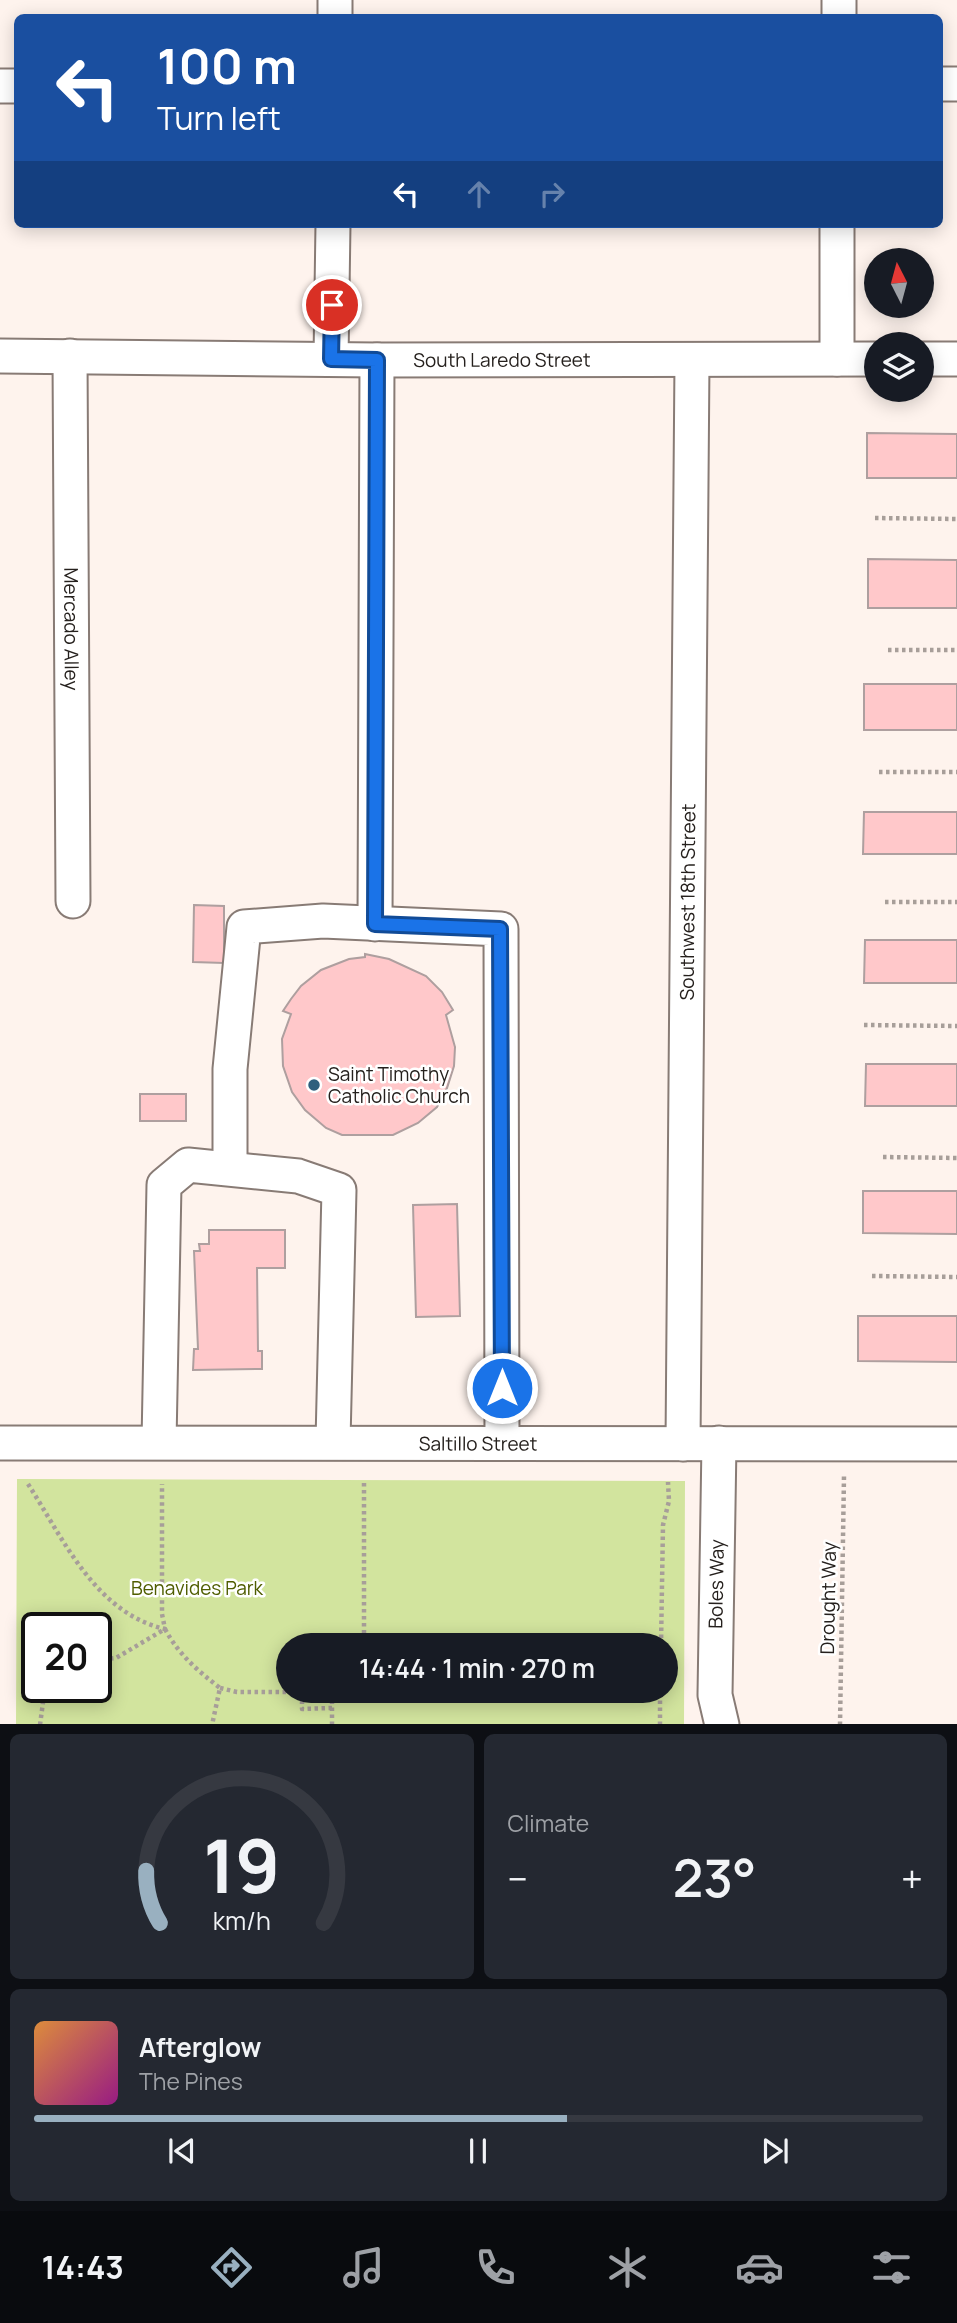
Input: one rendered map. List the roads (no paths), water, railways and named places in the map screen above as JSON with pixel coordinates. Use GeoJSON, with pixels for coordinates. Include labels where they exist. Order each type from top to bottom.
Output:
{"type":"FeatureCollection","features":[{"type":"Feature","properties":{"kind":"street"},"geometry":{"type":"LineString","coordinates":[[331,359],[333,228]]}},
{"type":"Feature","properties":{"kind":"street"},"geometry":{"type":"LineString","coordinates":[[837,228],[837,359]]}},
{"type":"Feature","properties":{"kind":"street","name":"South Laredo Street"},"geometry":{"type":"LineString","coordinates":[[0,356],[377,360],[864,359]]}},
{"type":"Feature","properties":{"kind":"street","name":"Mercado Alley"},"geometry":{"type":"LineString","coordinates":[[70,356],[73,901]]}},
{"type":"Feature","properties":{"kind":"street"},"geometry":{"type":"LineString","coordinates":[[934,359],[957,359]]}},
{"type":"Feature","properties":{"kind":"street"},"geometry":{"type":"LineString","coordinates":[[375,924],[377,360]]}},
{"type":"Feature","properties":{"kind":"street","name":"Southwest 18th Street"},"geometry":{"type":"LineString","coordinates":[[683,1444],[692,360]]}},
{"type":"Feature","properties":{"kind":"street"},"geometry":{"type":"LineString","coordinates":[[230,1168],[230,1069],[244,928],[323,921],[500,929],[502,1442]]}},
{"type":"Feature","properties":{"kind":"street"},"geometry":{"type":"LineString","coordinates":[[159,1443],[164,1185],[188,1165],[298,1176],[339,1190],[332,1441]]}},
{"type":"Feature","properties":{"kind":"street","name":"Saltillo Street"},"geometry":{"type":"LineString","coordinates":[[0,1443],[332,1441],[957,1444]]}},
{"type":"Feature","properties":{"kind":"street","name":"Boles Way"},"geometry":{"type":"LineString","coordinates":[[719,1443],[715,1695],[722,1724]]}},
{"type":"Feature","properties":{"kind":"place","name":"Saint Timothy Catholic Church"},"geometry":{"type":"Point","coordinates":[314,1085]}},
{"type":"Feature","properties":{"kind":"park label","name":"Benavides Park"},"geometry":{"type":"Point","coordinates":[197,1588]}}]}
